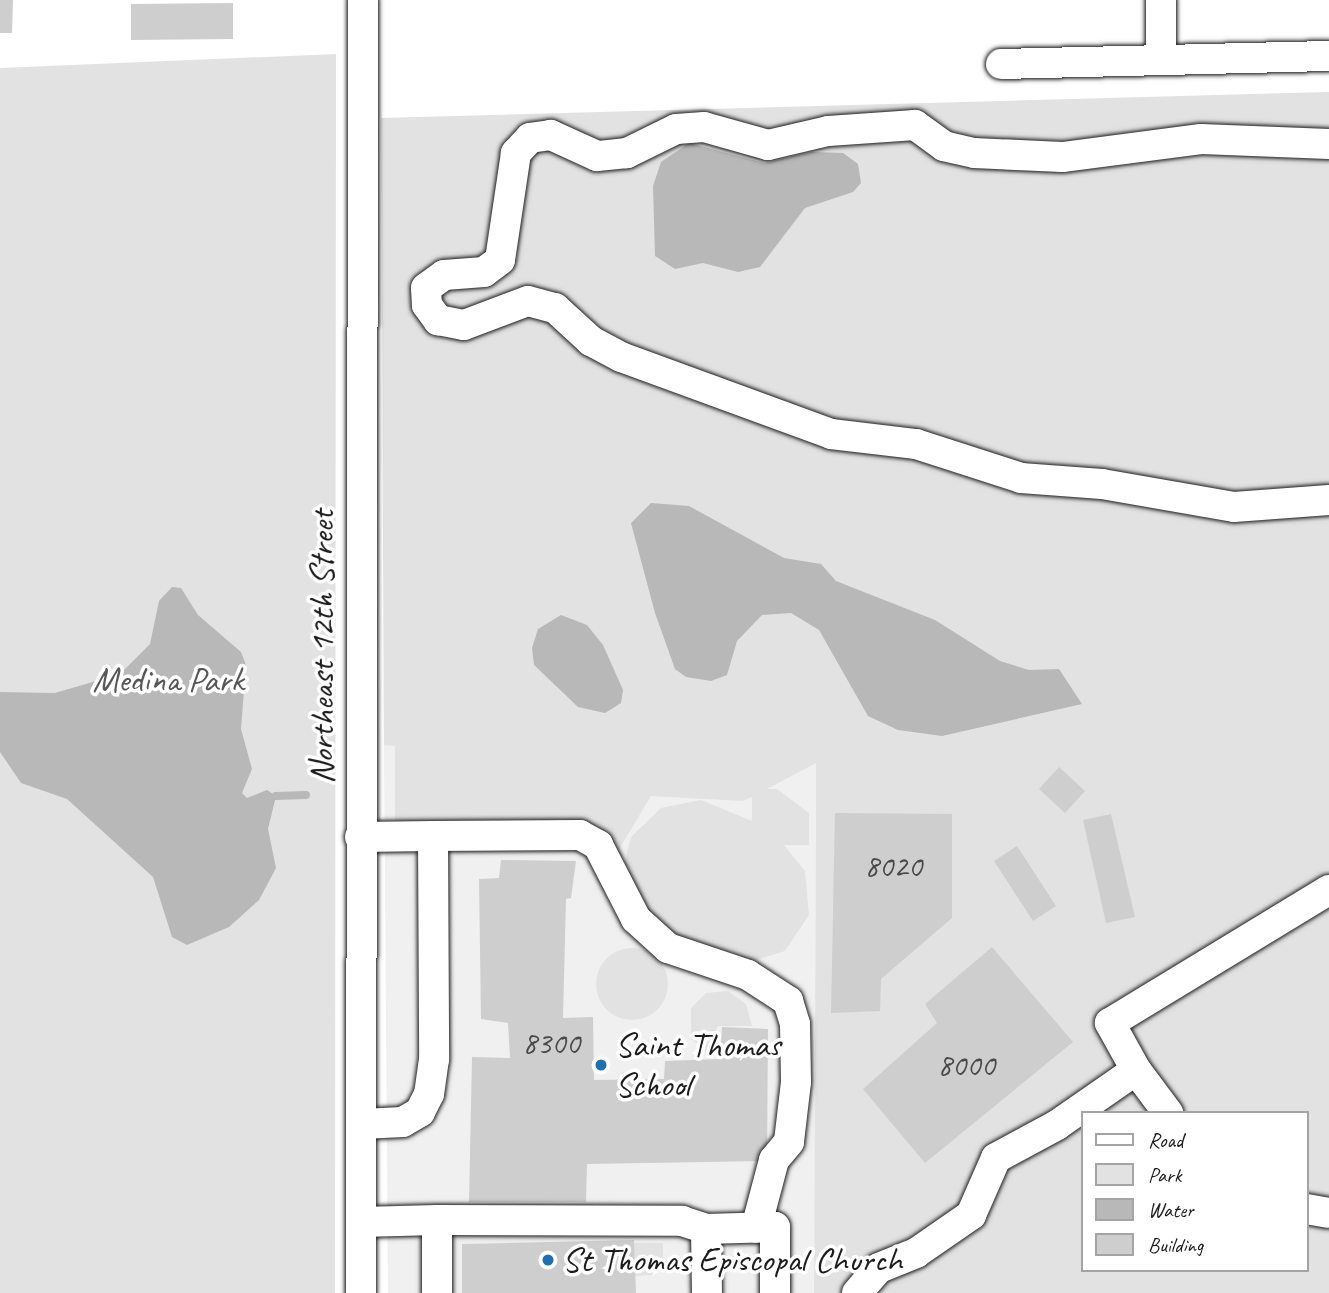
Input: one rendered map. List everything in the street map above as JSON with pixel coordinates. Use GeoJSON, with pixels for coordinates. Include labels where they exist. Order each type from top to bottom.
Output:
{"type":"FeatureCollection","features":[{"type":"Feature","properties":{"kind":"street","name":"Northeast 12th Street"},"geometry":{"type":"LineString","coordinates":[[361,1293],[363,0]]}},
{"type":"Feature","properties":{"kind":"street"},"geometry":{"type":"LineString","coordinates":[[1161,0],[1161,60]]}},
{"type":"Feature","properties":{"kind":"street"},"geometry":{"type":"LineString","coordinates":[[1001,64],[1329,56]]}},
{"type":"Feature","properties":{"kind":"street"},"geometry":{"type":"LineString","coordinates":[[1329,144],[1201,139],[1062,157],[974,153],[944,146],[915,125],[828,131],[768,145],[704,127],[676,129],[627,153],[597,156],[551,135],[530,138],[516,153],[500,260],[484,272],[444,275],[426,288],[427,305],[438,320],[464,325],[528,301],[555,308],[590,341],[621,357],[831,435],[916,444],[1021,478],[1102,484],[1234,507],[1329,500]]}},
{"type":"Feature","properties":{"kind":"street"},"geometry":{"type":"LineString","coordinates":[[360,837],[580,835],[598,845],[636,919],[668,948],[748,975],[788,1001],[796,1059],[789,1142],[774,1160],[756,1228]]}},
{"type":"Feature","properties":{"kind":"street"},"geometry":{"type":"LineString","coordinates":[[362,1124],[403,1122],[420,1112],[429,1094],[434,1059],[433,836]]}},
{"type":"Feature","properties":{"kind":"street"},"geometry":{"type":"LineString","coordinates":[[1167,1111],[1136,1070],[1110,1023],[1329,890]]}},
{"type":"Feature","properties":{"kind":"street"},"geometry":{"type":"LineString","coordinates":[[857,1293],[879,1268],[916,1253],[971,1215],[996,1158],[1057,1125],[1136,1070]]}},
{"type":"Feature","properties":{"kind":"street"},"geometry":{"type":"LineString","coordinates":[[1308,1209],[1329,1213]]}},
{"type":"Feature","properties":{"kind":"street"},"geometry":{"type":"LineString","coordinates":[[437,1220],[437,1293]]}},
{"type":"Feature","properties":{"kind":"street"},"geometry":{"type":"LineString","coordinates":[[361,1222],[682,1221],[706,1229],[775,1227],[775,1293]]}},
{"type":"Feature","properties":{"kind":"street"},"geometry":{"type":"LineString","coordinates":[[706,1229],[707,1293]]}},
{"type":"Feature","properties":{"kind":"shaded area","name":"Saint Thomas School"},"geometry":{"type":"Polygon","coordinates":[[[384,745],[816,745],[814,1293],[388,1293],[384,745]]]}},
{"type":"Feature","properties":{"kind":"green space","name":"Medina Park"},"geometry":{"type":"Polygon","coordinates":[[[336,54],[335,1293],[0,1293],[0,68],[336,54]]]}},
{"type":"Feature","properties":{"kind":"green space"},"geometry":{"type":"Polygon","coordinates":[[[1329,92],[1329,1293],[814,1293],[816,763],[767,789],[777,789],[809,813],[809,845],[784,845],[805,871],[809,915],[785,951],[739,965],[707,957],[654,922],[625,877],[625,861],[631,837],[661,808],[701,800],[752,821],[752,797],[743,801],[651,796],[618,851],[595,829],[395,821],[395,746],[384,745],[381,118],[1329,92]]]}},
{"type":"Feature","properties":{"kind":"green space"},"geometry":{"type":"Polygon","coordinates":[[[639,948],[658,958],[666,970],[666,998],[658,1010],[646,1018],[625,1020],[606,1010],[598,998],[596,977],[606,958],[618,950],[639,948]]]}},
{"type":"Feature","properties":{"kind":"green space"},"geometry":{"type":"Polygon","coordinates":[[[728,991],[746,1004],[752,1026],[718,1026],[706,1053],[691,1038],[691,1008],[706,993],[728,991]]]}},
{"type":"Feature","properties":{"kind":"green space"},"geometry":{"type":"Polygon","coordinates":[[[634,1243],[663,1243],[663,1266],[653,1267],[652,1275],[635,1276],[634,1243]]]}},
{"type":"Feature","properties":{"kind":"water"},"geometry":{"type":"Polygon","coordinates":[[[689,143],[764,163],[811,152],[843,153],[858,164],[861,183],[853,192],[805,208],[760,267],[738,272],[703,263],[675,269],[655,256],[653,186],[661,162],[689,143]]]}},
{"type":"Feature","properties":{"kind":"water"},"geometry":{"type":"Polygon","coordinates":[[[651,503],[689,506],[784,558],[821,564],[836,581],[935,620],[1000,661],[1029,670],[1059,669],[1082,704],[942,736],[898,730],[868,716],[819,630],[791,613],[762,615],[737,641],[727,675],[711,681],[686,677],[675,669],[655,613],[631,523],[651,503]]]}},
{"type":"Feature","properties":{"kind":"water"},"geometry":{"type":"Polygon","coordinates":[[[172,587],[181,588],[198,615],[241,652],[246,665],[241,729],[252,769],[242,793],[247,798],[267,790],[276,796],[268,829],[276,868],[259,900],[229,927],[187,945],[172,937],[153,877],[67,799],[21,783],[0,752],[0,692],[55,693],[120,674],[150,644],[159,601],[172,587]]]}},
{"type":"Feature","properties":{"kind":"water"},"geometry":{"type":"Polygon","coordinates":[[[561,615],[587,625],[603,645],[623,690],[621,703],[605,713],[578,707],[534,665],[532,648],[538,629],[561,615]]]}},
{"type":"Feature","properties":{"kind":"building"},"geometry":{"type":"Polygon","coordinates":[[[0,0],[13,0],[12,33],[0,33],[0,0]]]}},
{"type":"Feature","properties":{"kind":"building"},"geometry":{"type":"Polygon","coordinates":[[[233,3],[233,39],[131,40],[131,4],[233,3]]]}},
{"type":"Feature","properties":{"kind":"building"},"geometry":{"type":"Polygon","coordinates":[[[1059,767],[1085,791],[1065,813],[1039,789],[1059,767]]]}},
{"type":"Feature","properties":{"kind":"building"},"geometry":{"type":"Polygon","coordinates":[[[835,813],[952,814],[952,918],[881,979],[880,1011],[831,1013],[835,813]]]}},
{"type":"Feature","properties":{"kind":"building"},"geometry":{"type":"Polygon","coordinates":[[[1111,814],[1135,917],[1106,923],[1083,820],[1111,814]]]}},
{"type":"Feature","properties":{"kind":"building"},"geometry":{"type":"Polygon","coordinates":[[[1017,846],[1056,906],[1033,921],[994,861],[1017,846]]]}},
{"type":"Feature","properties":{"kind":"building"},"geometry":{"type":"Polygon","coordinates":[[[501,860],[576,861],[571,898],[566,899],[563,1018],[593,1017],[594,1080],[664,1079],[665,1061],[720,1059],[722,1027],[768,1029],[767,1161],[587,1164],[586,1202],[469,1202],[472,1057],[510,1058],[508,1023],[481,1019],[479,879],[499,878],[501,860]]]}},
{"type":"Feature","properties":{"kind":"building"},"geometry":{"type":"Polygon","coordinates":[[[992,947],[1073,1042],[925,1163],[863,1089],[937,1023],[925,1004],[992,947]]]}},
{"type":"Feature","properties":{"kind":"building","name":"St Thomas Episcopal Church"},"geometry":{"type":"Polygon","coordinates":[[[634,1240],[636,1293],[462,1293],[462,1244],[634,1240]]]}},
{"type":"Feature","properties":{"kind":"waterway"},"geometry":{"type":"LineString","coordinates":[[276,796],[306,795]]}},
{"type":"Feature","properties":{"kind":"place","name":"Saint Thomas School"},"geometry":{"type":"Point","coordinates":[601,1065]}},
{"type":"Feature","properties":{"kind":"place","name":"St Thomas Episcopal Church"},"geometry":{"type":"Point","coordinates":[548,1260]}}]}
